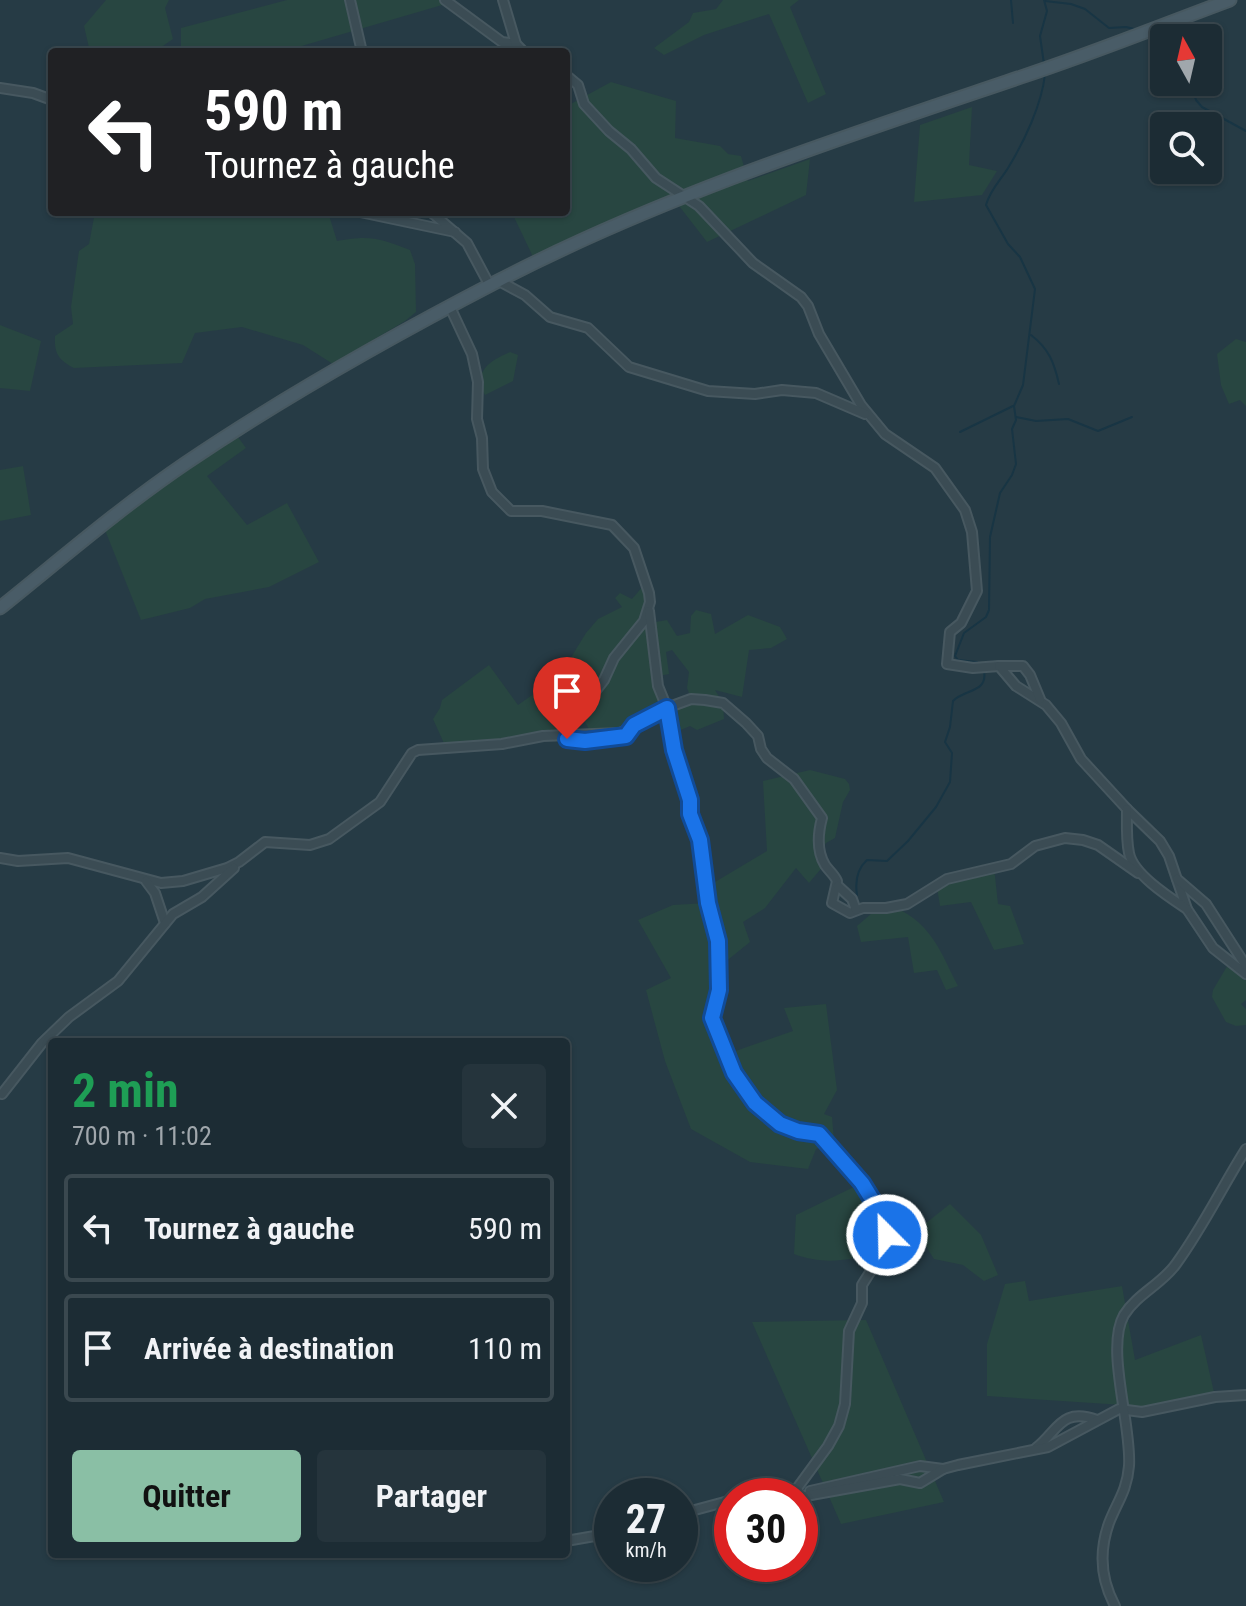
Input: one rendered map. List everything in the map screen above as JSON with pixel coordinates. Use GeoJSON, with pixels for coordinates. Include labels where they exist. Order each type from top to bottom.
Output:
{"type":"FeatureCollection","features":[{"type":"Feature","properties":{"kind":"main road"},"geometry":{"type":"LineString","coordinates":[[0,608],[186,463],[345,365],[494,283],[608,230],[794,155],[1044,69],[1230,0]]}},
{"type":"Feature","properties":{"kind":"street"},"geometry":{"type":"LineString","coordinates":[[350,0],[361,48]]}},
{"type":"Feature","properties":{"kind":"street"},"geometry":{"type":"LineString","coordinates":[[445,0],[502,42],[516,44]]}},
{"type":"Feature","properties":{"kind":"street"},"geometry":{"type":"LineString","coordinates":[[503,0],[516,44],[520,48]]}},
{"type":"Feature","properties":{"kind":"street"},"geometry":{"type":"LineString","coordinates":[[570,77],[575,80],[584,104],[609,131],[623,140],[656,178],[699,206],[760,269],[801,297],[819,334],[870,416],[885,434],[935,468],[969,519],[977,591],[961,623],[950,632],[947,664],[973,668],[1023,666],[1040,699],[1061,723],[1081,759],[1160,841],[1169,856],[1187,909],[1213,948],[1246,974]]}},
{"type":"Feature","properties":{"kind":"street"},"geometry":{"type":"LineString","coordinates":[[0,88],[48,99]]}},
{"type":"Feature","properties":{"kind":"street"},"geometry":{"type":"LineString","coordinates":[[379,216],[455,232]]}},
{"type":"Feature","properties":{"kind":"street"},"geometry":{"type":"LineString","coordinates":[[435,216],[467,243],[494,283],[525,295],[550,317],[588,328],[629,367],[708,391],[816,393],[870,416]]}},
{"type":"Feature","properties":{"kind":"street"},"geometry":{"type":"LineString","coordinates":[[450,307],[472,354],[478,382],[477,419],[482,438],[481,455],[492,492],[511,511],[542,511],[612,525],[634,548],[649,593],[658,686],[667,708],[674,750],[700,840],[708,903],[716,927],[719,990],[712,1018],[730,1065],[743,1088],[771,1118],[798,1131],[819,1134],[862,1183],[886,1222],[884,1250],[862,1285],[862,1303],[847,1337],[845,1404],[839,1426],[805,1478]]}},
{"type":"Feature","properties":{"kind":"street"},"geometry":{"type":"LineString","coordinates":[[561,736],[569,721],[595,693],[614,658],[649,611]]}},
{"type":"Feature","properties":{"kind":"street"},"geometry":{"type":"LineString","coordinates":[[999,666],[1016,686],[1040,699]]}},
{"type":"Feature","properties":{"kind":"street"},"geometry":{"type":"LineString","coordinates":[[2,1094],[42,1043],[69,1017],[118,981],[179,909],[218,885],[239,862],[265,842],[310,845],[329,839],[374,808],[412,753],[418,750],[620,733],[691,699],[723,703],[758,736],[767,758],[794,779],[822,818],[818,839],[825,864],[838,886],[852,899],[856,910]]}},
{"type":"Feature","properties":{"kind":"street"},"geometry":{"type":"LineString","coordinates":[[1127,809],[1129,853],[1138,873]]}},
{"type":"Feature","properties":{"kind":"street"},"geometry":{"type":"LineString","coordinates":[[838,886],[832,898],[835,906],[850,913],[907,904],[947,879],[1011,864],[1035,846],[1065,838],[1098,845],[1187,909]]}},
{"type":"Feature","properties":{"kind":"street"},"geometry":{"type":"LineString","coordinates":[[0,858],[18,861],[68,858],[161,883],[183,881],[239,862]]}},
{"type":"Feature","properties":{"kind":"street"},"geometry":{"type":"LineString","coordinates":[[1175,877],[1206,904],[1246,966]]}},
{"type":"Feature","properties":{"kind":"street"},"geometry":{"type":"LineString","coordinates":[[146,881],[155,893],[165,923]]}},
{"type":"Feature","properties":{"kind":"street"},"geometry":{"type":"LineString","coordinates":[[1115,1606],[1106,1588],[1102,1555],[1109,1522],[1125,1492],[1129,1465],[1116,1359],[1123,1317],[1136,1301],[1174,1268],[1202,1228],[1246,1149]]}},
{"type":"Feature","properties":{"kind":"street"},"geometry":{"type":"LineString","coordinates":[[818,1493],[900,1479],[920,1483],[943,1469],[1058,1444],[1124,1408],[1142,1412],[1215,1397],[1246,1395]]}},
{"type":"Feature","properties":{"kind":"street"},"geometry":{"type":"LineString","coordinates":[[1034,1449],[1047,1440],[1059,1423],[1077,1416],[1098,1420]]}},
{"type":"Feature","properties":{"kind":"street"},"geometry":{"type":"LineString","coordinates":[[818,1490],[920,1466],[943,1469]]}},
{"type":"Feature","properties":{"kind":"street"},"geometry":{"type":"LineString","coordinates":[[570,1540],[594,1536]]}},
{"type":"Feature","properties":{"kind":"green space"},"geometry":{"type":"Polygon","coordinates":[[[106,0],[169,0],[165,8],[173,39],[160,48],[89,48],[84,26],[106,0]]]}},
{"type":"Feature","properties":{"kind":"green space"},"geometry":{"type":"Polygon","coordinates":[[[287,0],[445,0],[449,3],[295,48],[181,48],[181,28],[287,0]]]}},
{"type":"Feature","properties":{"kind":"green space"},"geometry":{"type":"Polygon","coordinates":[[[723,0],[799,0],[790,7],[826,94],[808,103],[769,14],[704,35],[664,55],[654,48],[689,22],[693,13],[716,9],[723,0]]]}},
{"type":"Feature","properties":{"kind":"green space"},"geometry":{"type":"Polygon","coordinates":[[[611,82],[676,101],[675,138],[720,146],[728,154],[741,156],[748,181],[810,159],[806,195],[707,242],[676,202],[536,263],[514,217],[570,216],[570,104],[611,82]]]}},
{"type":"Feature","properties":{"kind":"green space"},"geometry":{"type":"Polygon","coordinates":[[[972,107],[969,165],[997,171],[982,195],[914,202],[920,125],[972,107]]]}},
{"type":"Feature","properties":{"kind":"green space"},"geometry":{"type":"Polygon","coordinates":[[[94,216],[329,216],[337,241],[374,239],[410,250],[415,264],[416,312],[333,364],[303,345],[242,327],[195,333],[182,363],[74,368],[58,356],[55,336],[73,324],[71,307],[79,251],[89,244],[94,216]]]}},
{"type":"Feature","properties":{"kind":"green space"},"geometry":{"type":"Polygon","coordinates":[[[0,325],[41,341],[30,391],[0,388],[0,325]]]}},
{"type":"Feature","properties":{"kind":"green space"},"geometry":{"type":"Polygon","coordinates":[[[1236,339],[1246,342],[1246,406],[1240,400],[1229,404],[1221,385],[1217,354],[1236,339]]]}},
{"type":"Feature","properties":{"kind":"green space"},"geometry":{"type":"Polygon","coordinates":[[[510,352],[518,355],[513,381],[485,395],[478,382],[484,370],[494,360],[510,352]]]}},
{"type":"Feature","properties":{"kind":"green space"},"geometry":{"type":"Polygon","coordinates":[[[235,433],[246,448],[207,476],[247,525],[287,503],[319,562],[269,587],[205,599],[190,608],[141,620],[103,525],[235,433]]]}},
{"type":"Feature","properties":{"kind":"green space"},"geometry":{"type":"Polygon","coordinates":[[[23,466],[31,515],[0,521],[0,470],[23,466]]]}},
{"type":"Feature","properties":{"kind":"green space"},"geometry":{"type":"Polygon","coordinates":[[[644,585],[654,599],[650,602],[650,623],[667,620],[677,636],[690,633],[691,616],[696,610],[711,614],[715,634],[748,615],[780,627],[787,639],[771,648],[749,650],[742,697],[715,690],[723,703],[724,719],[697,730],[690,726],[671,734],[666,712],[620,733],[593,735],[579,713],[561,736],[447,750],[433,719],[442,700],[489,665],[518,705],[535,693],[561,689],[559,677],[586,633],[598,619],[622,607],[615,598],[620,593],[632,599],[644,585]],[[672,650],[666,652],[669,674],[659,676],[668,706],[691,698],[687,688],[689,672],[672,650]]]}},
{"type":"Feature","properties":{"kind":"green space"},"geometry":{"type":"Polygon","coordinates":[[[810,770],[845,779],[850,790],[843,802],[835,838],[826,843],[821,851],[825,864],[809,883],[796,868],[765,908],[743,922],[750,942],[719,967],[712,1013],[727,1054],[793,1031],[784,1008],[826,1004],[837,1090],[824,1114],[832,1117],[834,1140],[816,1149],[808,1169],[750,1162],[691,1129],[665,1061],[646,990],[671,978],[638,920],[673,905],[707,903],[715,882],[767,851],[763,781],[810,770]]]}},
{"type":"Feature","properties":{"kind":"green space"},"geometry":{"type":"Polygon","coordinates":[[[994,867],[998,904],[1010,906],[1024,944],[994,950],[971,902],[940,906],[937,887],[994,867]]]}},
{"type":"Feature","properties":{"kind":"green space"},"geometry":{"type":"Polygon","coordinates":[[[894,907],[926,930],[958,986],[946,990],[937,970],[914,973],[908,937],[861,942],[857,926],[871,914],[894,907]]]}},
{"type":"Feature","properties":{"kind":"green space"},"geometry":{"type":"Polygon","coordinates":[[[1229,963],[1246,974],[1246,1000],[1241,1004],[1246,1009],[1246,1025],[1236,1026],[1226,1022],[1212,997],[1229,963]]]}},
{"type":"Feature","properties":{"kind":"green space"},"geometry":{"type":"Polygon","coordinates":[[[862,1183],[886,1222],[884,1250],[839,1260],[817,1260],[794,1254],[796,1215],[862,1183]]]}},
{"type":"Feature","properties":{"kind":"green space"},"geometry":{"type":"Polygon","coordinates":[[[950,1204],[981,1235],[998,1275],[984,1281],[963,1265],[934,1259],[916,1231],[950,1204]]]}},
{"type":"Feature","properties":{"kind":"green space"},"geometry":{"type":"Polygon","coordinates":[[[1025,1281],[1029,1301],[1122,1286],[1135,1360],[1201,1335],[1215,1397],[1142,1412],[1123,1405],[987,1396],[987,1344],[1005,1284],[1025,1281]]]}},
{"type":"Feature","properties":{"kind":"green space"},"geometry":{"type":"Polygon","coordinates":[[[866,1320],[944,1502],[841,1524],[752,1322],[866,1320]]]}},
{"type":"Feature","properties":{"kind":"waterway"},"geometry":{"type":"LineString","coordinates":[[1011,0],[1013,23]]}},
{"type":"Feature","properties":{"kind":"waterway"},"geometry":{"type":"LineString","coordinates":[[1044,0],[1047,11],[1040,36],[1044,64]]}},
{"type":"Feature","properties":{"kind":"waterway"},"geometry":{"type":"LineString","coordinates":[[1045,1],[1085,9],[1109,28],[1138,30]]}},
{"type":"Feature","properties":{"kind":"waterway"},"geometry":{"type":"LineString","coordinates":[[980,666],[977,662],[958,660],[955,656],[964,633],[986,617],[989,610],[990,537],[1000,493],[1016,464],[1012,429],[1016,420],[1014,406],[1023,385],[1035,289],[1020,257],[1008,244],[986,205],[1026,135],[1045,74]]}},
{"type":"Feature","properties":{"kind":"waterway"},"geometry":{"type":"LineString","coordinates":[[1195,96],[1202,107],[1246,131]]}},
{"type":"Feature","properties":{"kind":"waterway"},"geometry":{"type":"LineString","coordinates":[[1031,335],[1050,356],[1059,384]]}},
{"type":"Feature","properties":{"kind":"waterway"},"geometry":{"type":"LineString","coordinates":[[960,432],[1013,406]]}},
{"type":"Feature","properties":{"kind":"waterway"},"geometry":{"type":"LineString","coordinates":[[1016,417],[1036,421],[1068,419],[1098,431],[1132,417]]}},
{"type":"Feature","properties":{"kind":"waterway"},"geometry":{"type":"LineString","coordinates":[[857,895],[858,876],[867,860],[887,861],[936,807],[950,782],[952,753],[945,742],[953,701],[979,687],[984,671]]}},
{"type":"Feature","properties":{"kind":"route"},"geometry":{"type":"LineString","coordinates":[[567,739],[575,742],[617,739],[626,736],[634,725],[667,708],[674,750],[690,800],[690,814],[700,840],[708,903],[716,927],[719,990],[712,1018],[730,1065],[743,1088],[771,1118],[798,1131],[819,1134],[862,1183],[886,1222],[887,1235]]}}]}
